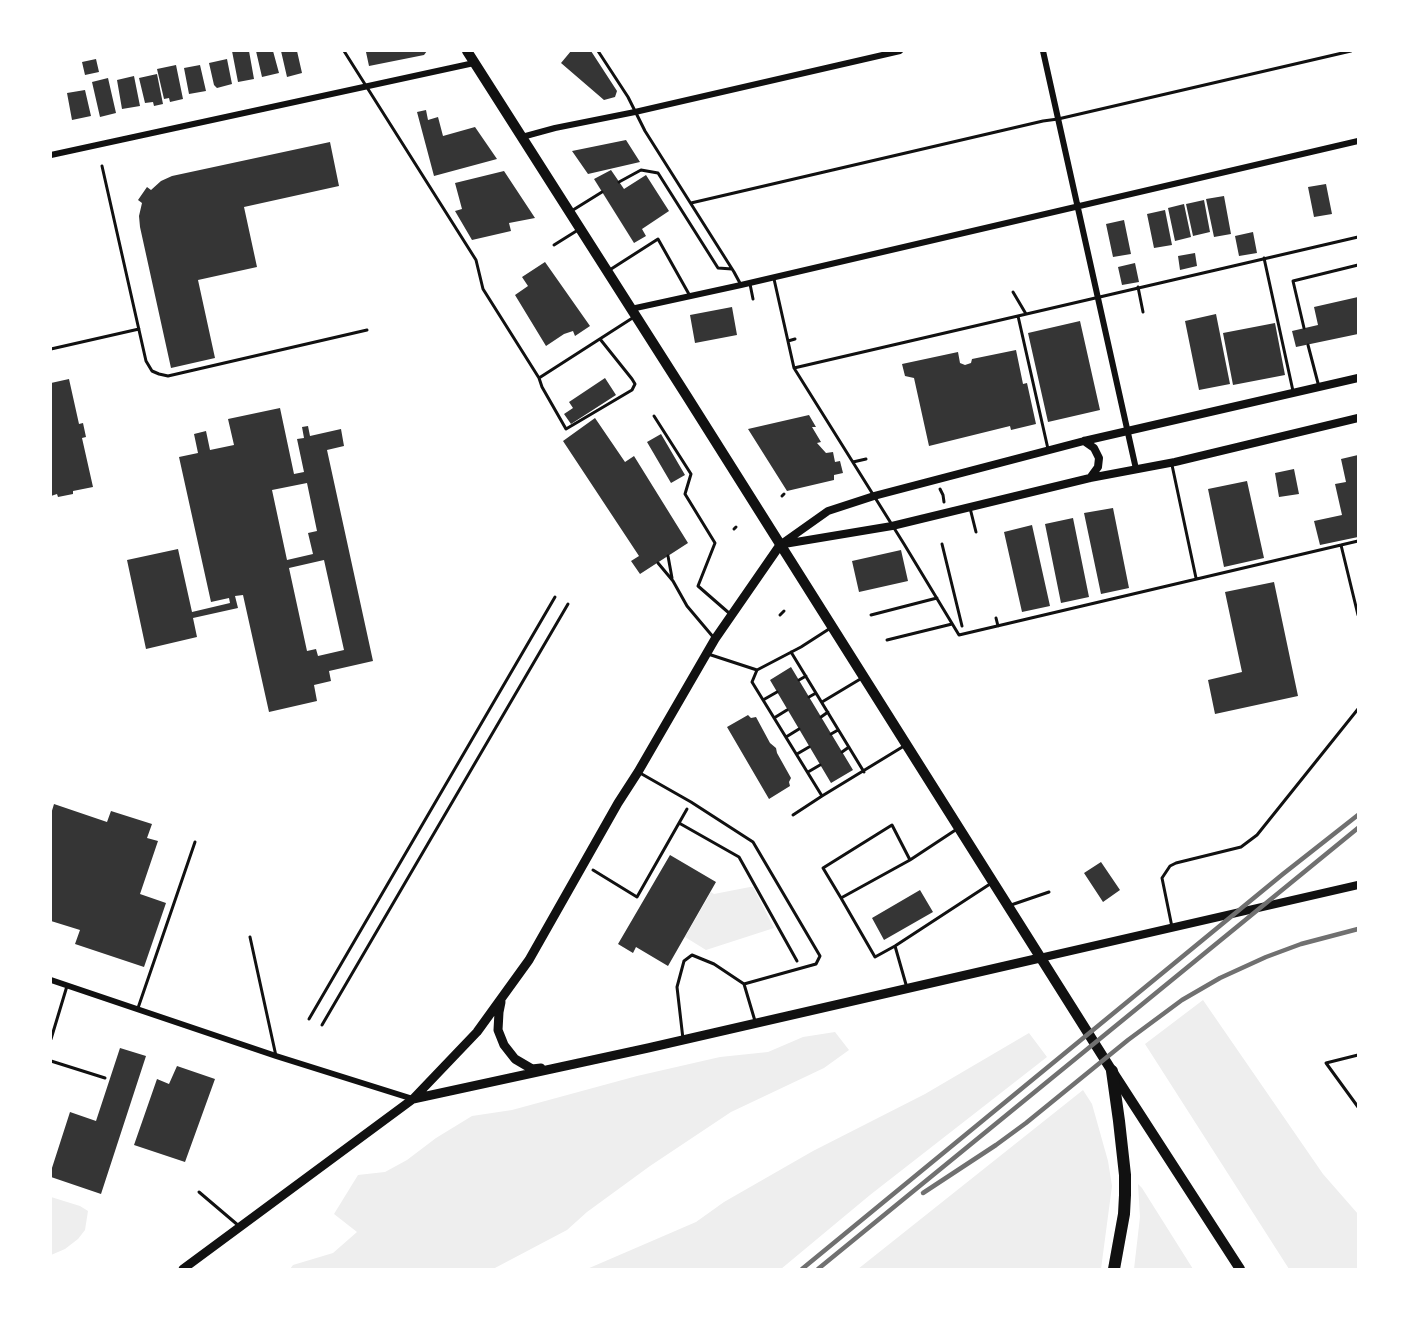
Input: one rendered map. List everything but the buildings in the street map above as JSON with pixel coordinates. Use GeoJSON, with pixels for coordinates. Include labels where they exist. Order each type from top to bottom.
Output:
{"type":"FeatureCollection","features":[{"type":"Feature","properties":{"kind":"highway"},"geometry":{"type":"LineString","coordinates":[[1112,1071],[1125,1175],[1124,1214],[1114,1269]]}},
{"type":"Feature","properties":{"kind":"main road"},"geometry":{"type":"LineString","coordinates":[[472,55],[569,213],[1040,958],[1240,1269]]}},
{"type":"Feature","properties":{"kind":"main road"},"geometry":{"type":"LineString","coordinates":[[183,1269],[413,1099],[477,1032],[529,960],[714,639],[780,545]]}},
{"type":"Feature","properties":{"kind":"main road"},"geometry":{"type":"LineString","coordinates":[[413,1099],[1040,958]]}},
{"type":"Feature","properties":{"kind":"main road"},"geometry":{"type":"LineString","coordinates":[[503,996],[498,1030],[504,1045],[515,1059],[532,1069],[557,1068]]}},
{"type":"Feature","properties":{"kind":"street"},"geometry":{"type":"LineString","coordinates":[[522,137],[900,51]]}},
{"type":"Feature","properties":{"kind":"street"},"geometry":{"type":"LineString","coordinates":[[1043,51],[1136,469]]}},
{"type":"Feature","properties":{"kind":"street"},"geometry":{"type":"LineString","coordinates":[[51,155],[366,86],[472,55]]}},
{"type":"Feature","properties":{"kind":"street"},"geometry":{"type":"LineString","coordinates":[[633,312],[690,296],[1358,141]]}},
{"type":"Feature","properties":{"kind":"street"},"geometry":{"type":"LineString","coordinates":[[780,545],[828,511],[874,496],[1084,441],[1358,378]]}},
{"type":"Feature","properties":{"kind":"street"},"geometry":{"type":"LineString","coordinates":[[780,545],[892,526],[1090,477],[1171,463],[1358,418]]}},
{"type":"Feature","properties":{"kind":"street"},"geometry":{"type":"LineString","coordinates":[[1084,441],[1094,448],[1099,458],[1098,467],[1090,477]]}},
{"type":"Feature","properties":{"kind":"street"},"geometry":{"type":"LineString","coordinates":[[1040,958],[1358,885]]}},
{"type":"Feature","properties":{"kind":"street"},"geometry":{"type":"LineString","coordinates":[[51,980],[276,1056],[413,1099]]}},
{"type":"Feature","properties":{"kind":"lane"},"geometry":{"type":"LineString","coordinates":[[344,51],[476,260],[483,289],[539,378],[566,429],[632,390],[635,384],[600,339]]}},
{"type":"Feature","properties":{"kind":"lane"},"geometry":{"type":"LineString","coordinates":[[598,51],[741,285]]}},
{"type":"Feature","properties":{"kind":"lane"},"geometry":{"type":"LineString","coordinates":[[691,203],[1351,51]]}},
{"type":"Feature","properties":{"kind":"lane"},"geometry":{"type":"LineString","coordinates":[[619,182],[641,170],[658,172],[718,268],[732,269]]}},
{"type":"Feature","properties":{"kind":"lane"},"geometry":{"type":"LineString","coordinates":[[569,213],[602,192]]}},
{"type":"Feature","properties":{"kind":"lane"},"geometry":{"type":"LineString","coordinates":[[554,245],[580,228]]}},
{"type":"Feature","properties":{"kind":"lane"},"geometry":{"type":"LineString","coordinates":[[794,368],[1358,237]]}},
{"type":"Feature","properties":{"kind":"lane"},"geometry":{"type":"LineString","coordinates":[[607,272],[658,239],[690,296]]}},
{"type":"Feature","properties":{"kind":"lane"},"geometry":{"type":"LineString","coordinates":[[1264,258],[1293,393]]}},
{"type":"Feature","properties":{"kind":"lane"},"geometry":{"type":"LineString","coordinates":[[1304,328],[1293,281],[1358,265]]}},
{"type":"Feature","properties":{"kind":"lane"},"geometry":{"type":"LineString","coordinates":[[773,277],[794,368],[959,635],[1358,541]]}},
{"type":"Feature","properties":{"kind":"lane"},"geometry":{"type":"LineString","coordinates":[[750,283],[753,299]]}},
{"type":"Feature","properties":{"kind":"lane"},"geometry":{"type":"LineString","coordinates":[[1138,287],[1143,312]]}},
{"type":"Feature","properties":{"kind":"lane"},"geometry":{"type":"LineString","coordinates":[[1013,292],[1026,314]]}},
{"type":"Feature","properties":{"kind":"lane"},"geometry":{"type":"LineString","coordinates":[[781,311],[788,309]]}},
{"type":"Feature","properties":{"kind":"lane"},"geometry":{"type":"LineString","coordinates":[[539,378],[600,339],[633,312]]}},
{"type":"Feature","properties":{"kind":"lane"},"geometry":{"type":"LineString","coordinates":[[1018,316],[1048,450]]}},
{"type":"Feature","properties":{"kind":"lane"},"geometry":{"type":"LineString","coordinates":[[788,341],[795,339]]}},
{"type":"Feature","properties":{"kind":"lane"},"geometry":{"type":"LineString","coordinates":[[1308,345],[1319,387]]}},
{"type":"Feature","properties":{"kind":"lane"},"geometry":{"type":"LineString","coordinates":[[654,416],[691,474],[685,494],[715,543],[698,586],[732,615]]}},
{"type":"Feature","properties":{"kind":"lane"},"geometry":{"type":"LineString","coordinates":[[853,462],[866,459]]}},
{"type":"Feature","properties":{"kind":"lane"},"geometry":{"type":"LineString","coordinates":[[1171,463],[1196,578]]}},
{"type":"Feature","properties":{"kind":"lane"},"geometry":{"type":"LineString","coordinates":[[970,507],[976,532]]}},
{"type":"Feature","properties":{"kind":"lane"},"geometry":{"type":"LineString","coordinates":[[942,544],[962,626]]}},
{"type":"Feature","properties":{"kind":"lane"},"geometry":{"type":"LineString","coordinates":[[1341,545],[1358,615]]}},
{"type":"Feature","properties":{"kind":"lane"},"geometry":{"type":"LineString","coordinates":[[668,556],[673,581]]}},
{"type":"Feature","properties":{"kind":"lane"},"geometry":{"type":"LineString","coordinates":[[658,563],[673,581],[687,606],[714,639]]}},
{"type":"Feature","properties":{"kind":"lane"},"geometry":{"type":"LineString","coordinates":[[309,1019],[555,597]]}},
{"type":"Feature","properties":{"kind":"lane"},"geometry":{"type":"LineString","coordinates":[[871,615],[937,598]]}},
{"type":"Feature","properties":{"kind":"lane"},"geometry":{"type":"LineString","coordinates":[[322,1025],[568,604]]}},
{"type":"Feature","properties":{"kind":"lane"},"geometry":{"type":"LineString","coordinates":[[996,618],[998,626]]}},
{"type":"Feature","properties":{"kind":"lane"},"geometry":{"type":"LineString","coordinates":[[887,640],[952,624]]}},
{"type":"Feature","properties":{"kind":"lane"},"geometry":{"type":"LineString","coordinates":[[822,796],[753,682],[757,670],[832,627]]}},
{"type":"Feature","properties":{"kind":"lane"},"geometry":{"type":"LineString","coordinates":[[791,652],[864,772]]}},
{"type":"Feature","properties":{"kind":"lane"},"geometry":{"type":"LineString","coordinates":[[706,653],[757,670]]}},
{"type":"Feature","properties":{"kind":"lane"},"geometry":{"type":"LineString","coordinates":[[799,680],[806,676]]}},
{"type":"Feature","properties":{"kind":"lane"},"geometry":{"type":"LineString","coordinates":[[822,702],[863,677]]}},
{"type":"Feature","properties":{"kind":"lane"},"geometry":{"type":"LineString","coordinates":[[763,700],[777,692]]}},
{"type":"Feature","properties":{"kind":"lane"},"geometry":{"type":"LineString","coordinates":[[809,697],[816,693]]}},
{"type":"Feature","properties":{"kind":"lane"},"geometry":{"type":"LineString","coordinates":[[1172,927],[1162,878],[1170,866],[1241,847],[1257,836],[1358,709]]}},
{"type":"Feature","properties":{"kind":"lane"},"geometry":{"type":"LineString","coordinates":[[774,718],[788,710]]}},
{"type":"Feature","properties":{"kind":"lane"},"geometry":{"type":"LineString","coordinates":[[821,717],[828,712]]}},
{"type":"Feature","properties":{"kind":"lane"},"geometry":{"type":"LineString","coordinates":[[786,737],[799,729]]}},
{"type":"Feature","properties":{"kind":"lane"},"geometry":{"type":"LineString","coordinates":[[831,734],[838,730]]}},
{"type":"Feature","properties":{"kind":"lane"},"geometry":{"type":"LineString","coordinates":[[793,815],[906,745]]}},
{"type":"Feature","properties":{"kind":"lane"},"geometry":{"type":"LineString","coordinates":[[797,754],[809,747]]}},
{"type":"Feature","properties":{"kind":"lane"},"geometry":{"type":"LineString","coordinates":[[842,752],[849,747]]}},
{"type":"Feature","properties":{"kind":"lane"},"geometry":{"type":"LineString","coordinates":[[808,772],[820,765]]}},
{"type":"Feature","properties":{"kind":"lane"},"geometry":{"type":"LineString","coordinates":[[638,772],[691,802],[753,842],[820,956],[816,964],[744,984]]}},
{"type":"Feature","properties":{"kind":"lane"},"geometry":{"type":"LineString","coordinates":[[910,860],[892,825],[823,868],[875,957],[993,883]]}},
{"type":"Feature","properties":{"kind":"lane"},"geometry":{"type":"LineString","coordinates":[[841,898],[910,860],[958,828]]}},
{"type":"Feature","properties":{"kind":"lane"},"geometry":{"type":"LineString","coordinates":[[137,1009],[195,842]]}},
{"type":"Feature","properties":{"kind":"lane"},"geometry":{"type":"LineString","coordinates":[[1008,906],[1049,892]]}},
{"type":"Feature","properties":{"kind":"lane"},"geometry":{"type":"LineString","coordinates":[[250,937],[276,1056]]}},
{"type":"Feature","properties":{"kind":"lane"},"geometry":{"type":"LineString","coordinates":[[895,946],[907,988]]}},
{"type":"Feature","properties":{"kind":"lane"},"geometry":{"type":"LineString","coordinates":[[683,1040],[677,987],[684,961],[692,955],[714,964],[744,984],[756,1023]]}},
{"type":"Feature","properties":{"kind":"lane"},"geometry":{"type":"LineString","coordinates":[[51,1039],[68,986]]}},
{"type":"Feature","properties":{"kind":"lane"},"geometry":{"type":"LineString","coordinates":[[1358,1055],[1326,1063],[1358,1107]]}},
{"type":"Feature","properties":{"kind":"lane"},"geometry":{"type":"LineString","coordinates":[[51,1061],[105,1078]]}},
{"type":"Feature","properties":{"kind":"lane"},"geometry":{"type":"LineString","coordinates":[[199,1192],[240,1227]]}},
{"type":"Feature","properties":{"kind":"path"},"geometry":{"type":"LineString","coordinates":[[102,166],[146,362],[152,371],[168,376],[367,330]]}},
{"type":"Feature","properties":{"kind":"path"},"geometry":{"type":"LineString","coordinates":[[51,349],[139,329]]}},
{"type":"Feature","properties":{"kind":"path"},"geometry":{"type":"LineString","coordinates":[[939,488],[944,495],[943,507]]}},
{"type":"Feature","properties":{"kind":"path"},"geometry":{"type":"LineString","coordinates":[[780,615],[784,611]]}},
{"type":"Feature","properties":{"kind":"path"},"geometry":{"type":"LineString","coordinates":[[606,878],[637,897],[687,810]]}},
{"type":"Feature","properties":{"kind":"path"},"geometry":{"type":"LineString","coordinates":[[679,823],[739,857],[792,952]]}},
{"type":"Feature","properties":{"kind":"shaded area"},"geometry":{"type":"Polygon","coordinates":[[[753,887],[774,928],[706,950],[685,937],[711,892],[714,894],[753,887]]]}},
{"type":"Feature","properties":{"kind":"shaded area"},"geometry":{"type":"Polygon","coordinates":[[[1203,1000],[1323,1174],[1358,1214],[1358,1269],[1289,1269],[1145,1044],[1203,1000]]]}},
{"type":"Feature","properties":{"kind":"shaded area"},"geometry":{"type":"Polygon","coordinates":[[[835,1032],[849,1050],[824,1068],[731,1112],[650,1166],[587,1212],[567,1230],[493,1269],[290,1269],[293,1265],[333,1253],[357,1232],[334,1214],[358,1175],[385,1172],[407,1160],[436,1138],[472,1116],[512,1110],[637,1076],[720,1057],[768,1052],[803,1037],[835,1032]]]}},
{"type":"Feature","properties":{"kind":"shaded area"},"geometry":{"type":"Polygon","coordinates":[[[1029,1033],[1047,1057],[870,1195],[781,1269],[587,1269],[696,1222],[724,1202],[813,1151],[925,1094],[1029,1033]]]}},
{"type":"Feature","properties":{"kind":"shaded area"},"geometry":{"type":"Polygon","coordinates":[[[1083,1090],[1092,1104],[1108,1161],[1112,1186],[1101,1269],[858,1269],[1083,1090]]]}},
{"type":"Feature","properties":{"kind":"shaded area"},"geometry":{"type":"Polygon","coordinates":[[[1138,1184],[1193,1269],[1134,1269],[1140,1217],[1138,1184]]]}},
{"type":"Feature","properties":{"kind":"shaded area"},"geometry":{"type":"Polygon","coordinates":[[[51,1197],[80,1206],[88,1211],[85,1230],[78,1239],[65,1249],[51,1255],[51,1197]]]}},
{"type":"Feature","properties":{"kind":"railway"},"geometry":{"type":"LineString","coordinates":[[802,1269],[1358,815]]}},
{"type":"Feature","properties":{"kind":"railway"},"geometry":{"type":"LineString","coordinates":[[818,1269],[1358,828]]}},
{"type":"Feature","properties":{"kind":"railway"},"geometry":{"type":"LineString","coordinates":[[923,1193],[1026,1123],[1128,1040],[1182,1000],[1220,978],[1266,957],[1301,944],[1358,929]]}}]}
